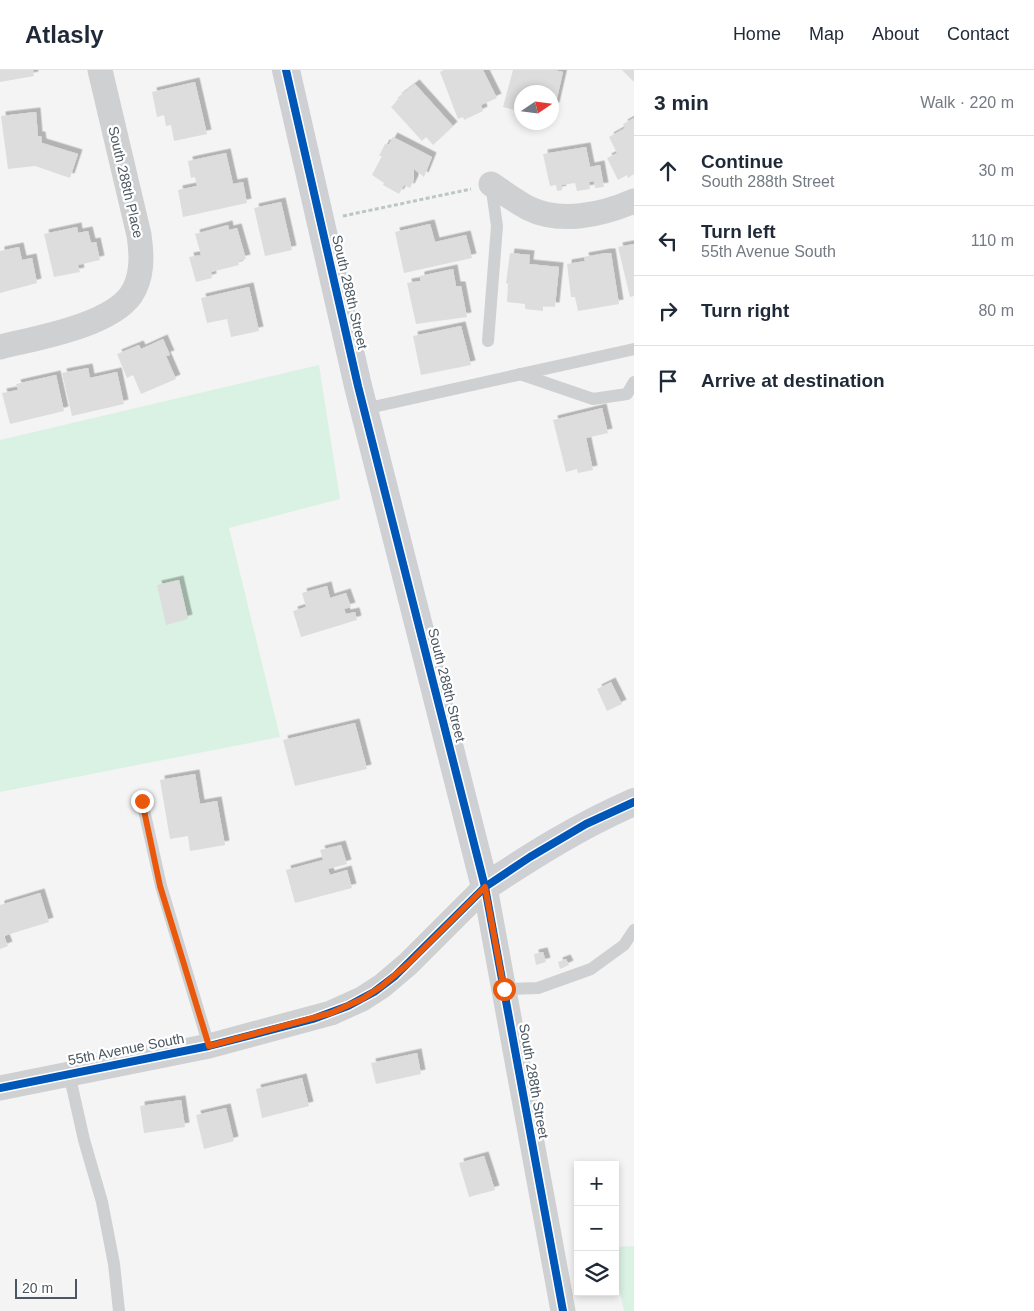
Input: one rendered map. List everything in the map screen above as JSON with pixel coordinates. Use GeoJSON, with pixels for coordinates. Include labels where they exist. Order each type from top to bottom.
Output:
{"type":"FeatureCollection","features":[{"type":"Feature","properties":{"kind":"street","name":"South 288th Place"},"geometry":{"type":"LineString","coordinates":[[0,347],[54,334],[90,322],[115,309],[131,294],[140,273],[139,235],[100,70]]}},
{"type":"Feature","properties":{"kind":"street","name":"South 288th Street"},"geometry":{"type":"LineString","coordinates":[[286,70],[364,409],[485,887],[563,1311]]}},
{"type":"Feature","properties":{"kind":"street"},"geometry":{"type":"LineString","coordinates":[[492,184],[529,208],[558,217],[584,215],[619,208],[634,202]]}},
{"type":"Feature","properties":{"kind":"street","name":"55th Avenue South"},"geometry":{"type":"LineString","coordinates":[[0,1088],[209,1046],[322,1016],[362,999],[382,986],[408,964],[485,887],[530,857],[586,824],[634,802]]}},
{"type":"Feature","properties":{"kind":"lane"},"geometry":{"type":"LineString","coordinates":[[488,341],[497,226],[492,184]]}},
{"type":"Feature","properties":{"kind":"lane"},"geometry":{"type":"LineString","coordinates":[[364,409],[634,349]]}},
{"type":"Feature","properties":{"kind":"lane"},"geometry":{"type":"LineString","coordinates":[[520,374],[593,399],[627,394],[634,382]]}},
{"type":"Feature","properties":{"kind":"lane"},"geometry":{"type":"LineString","coordinates":[[142,801],[160,886],[209,1046]]}},
{"type":"Feature","properties":{"kind":"lane"},"geometry":{"type":"LineString","coordinates":[[504,989],[538,988],[590,970],[624,945],[634,930]]}},
{"type":"Feature","properties":{"kind":"lane"},"geometry":{"type":"LineString","coordinates":[[69,1074],[84,1140],[102,1202],[114,1264],[120,1311]]}},
{"type":"Feature","properties":{"kind":"path"},"geometry":{"type":"LineString","coordinates":[[320,221],[492,184]]}},
{"type":"Feature","properties":{"kind":"green space"},"geometry":{"type":"Polygon","coordinates":[[[319,365],[340,499],[229,528],[280,737],[0,792],[0,440],[319,365]]]}},
{"type":"Feature","properties":{"kind":"green space"},"geometry":{"type":"Polygon","coordinates":[[[634,1246],[634,1311],[624,1311],[619,1289],[619,1247],[634,1246]]]}},
{"type":"Feature","properties":{"kind":"building"},"geometry":{"type":"Polygon","coordinates":[[[0,70],[33,70],[34,76],[0,82],[0,70]]]}},
{"type":"Feature","properties":{"kind":"building"},"geometry":{"type":"Polygon","coordinates":[[[444,70],[483,70],[497,98],[481,105],[483,111],[464,120],[463,117],[458,119],[440,72],[444,70]]]}},
{"type":"Feature","properties":{"kind":"building"},"geometry":{"type":"Polygon","coordinates":[[[513,70],[554,70],[563,72],[559,90],[559,85],[514,85],[514,110],[503,107],[513,70]]]}},
{"type":"Feature","properties":{"kind":"building"},"geometry":{"type":"Polygon","coordinates":[[[622,70],[634,70],[634,82],[622,70]]]}},
{"type":"Feature","properties":{"kind":"building"},"geometry":{"type":"Polygon","coordinates":[[[195,82],[207,134],[174,141],[171,125],[166,126],[164,115],[157,117],[152,92],[195,82]]]}},
{"type":"Feature","properties":{"kind":"building"},"geometry":{"type":"Polygon","coordinates":[[[415,84],[453,126],[433,145],[426,137],[422,141],[391,107],[399,99],[397,98],[415,84]]]}},
{"type":"Feature","properties":{"kind":"building"},"geometry":{"type":"Polygon","coordinates":[[[36,112],[38,136],[41,136],[42,143],[78,154],[70,178],[35,166],[8,169],[1,116],[36,112]]]}},
{"type":"Feature","properties":{"kind":"building"},"geometry":{"type":"Polygon","coordinates":[[[634,118],[634,174],[628,178],[627,175],[618,180],[607,158],[617,153],[609,137],[625,128],[623,124],[634,118]]]}},
{"type":"Feature","properties":{"kind":"building"},"geometry":{"type":"Polygon","coordinates":[[[393,137],[432,157],[424,177],[414,169],[414,180],[410,188],[404,185],[399,194],[383,185],[384,183],[372,175],[382,156],[379,156],[385,144],[389,144],[393,137]]]}},
{"type":"Feature","properties":{"kind":"building"},"geometry":{"type":"Polygon","coordinates":[[[586,147],[590,167],[600,165],[604,187],[595,188],[594,181],[589,182],[590,189],[577,191],[575,183],[562,185],[562,190],[557,191],[556,185],[550,186],[543,154],[586,147]]]}},
{"type":"Feature","properties":{"kind":"building"},"geometry":{"type":"Polygon","coordinates":[[[226,153],[233,184],[243,182],[247,203],[183,217],[178,190],[197,186],[195,177],[191,178],[188,161],[226,153]]]}},
{"type":"Feature","properties":{"kind":"building"},"geometry":{"type":"Polygon","coordinates":[[[281,202],[292,250],[265,256],[254,208],[281,202]]]}},
{"type":"Feature","properties":{"kind":"building"},"geometry":{"type":"Polygon","coordinates":[[[430,224],[435,242],[466,235],[472,258],[404,273],[395,232],[430,224]]]}},
{"type":"Feature","properties":{"kind":"building"},"geometry":{"type":"Polygon","coordinates":[[[228,225],[229,230],[237,228],[246,259],[238,261],[239,265],[211,272],[212,278],[196,282],[189,257],[201,255],[195,234],[228,225]]]}},
{"type":"Feature","properties":{"kind":"building"},"geometry":{"type":"Polygon","coordinates":[[[77,227],[78,233],[88,231],[91,243],[96,242],[100,260],[78,265],[80,272],[54,277],[44,234],[77,227]]]}},
{"type":"Feature","properties":{"kind":"building"},"geometry":{"type":"Polygon","coordinates":[[[634,244],[634,296],[630,297],[618,247],[634,244]]]}},
{"type":"Feature","properties":{"kind":"building"},"geometry":{"type":"Polygon","coordinates":[[[19,247],[22,260],[32,258],[37,283],[0,293],[0,251],[19,247]]]}},
{"type":"Feature","properties":{"kind":"building"},"geometry":{"type":"Polygon","coordinates":[[[510,253],[530,255],[529,264],[559,267],[555,307],[543,306],[543,311],[525,309],[525,304],[507,302],[508,284],[506,283],[510,253]]]}},
{"type":"Feature","properties":{"kind":"building"},"geometry":{"type":"Polygon","coordinates":[[[611,253],[619,304],[578,311],[575,297],[571,297],[567,264],[585,261],[584,257],[611,253]]]}},
{"type":"Feature","properties":{"kind":"building"},"geometry":{"type":"Polygon","coordinates":[[[453,269],[456,286],[461,286],[467,317],[416,324],[407,283],[420,281],[420,276],[453,269]]]}},
{"type":"Feature","properties":{"kind":"building"},"geometry":{"type":"Polygon","coordinates":[[[249,287],[259,331],[231,337],[227,319],[207,323],[201,298],[249,287]]]}},
{"type":"Feature","properties":{"kind":"building"},"geometry":{"type":"Polygon","coordinates":[[[461,326],[471,365],[421,375],[413,336],[461,326]]]}},
{"type":"Feature","properties":{"kind":"building"},"geometry":{"type":"Polygon","coordinates":[[[163,339],[170,355],[166,356],[176,379],[141,394],[133,375],[127,378],[117,354],[139,345],[141,349],[163,339]]]}},
{"type":"Feature","properties":{"kind":"building"},"geometry":{"type":"Polygon","coordinates":[[[88,368],[90,378],[117,372],[124,404],[72,416],[62,373],[88,368]]]}},
{"type":"Feature","properties":{"kind":"building"},"geometry":{"type":"Polygon","coordinates":[[[56,375],[64,411],[10,424],[2,393],[18,390],[16,384],[56,375]]]}},
{"type":"Feature","properties":{"kind":"building"},"geometry":{"type":"Polygon","coordinates":[[[602,408],[608,433],[586,438],[593,470],[578,473],[577,469],[566,472],[553,420],[602,408]]]}},
{"type":"Feature","properties":{"kind":"building"},"geometry":{"type":"Polygon","coordinates":[[[179,580],[188,619],[166,625],[157,585],[179,580]]]}},
{"type":"Feature","properties":{"kind":"building"},"geometry":{"type":"Polygon","coordinates":[[[327,586],[330,598],[346,593],[351,607],[344,609],[346,614],[355,612],[357,620],[301,637],[293,611],[306,607],[302,593],[327,586]]]}},
{"type":"Feature","properties":{"kind":"building"},"geometry":{"type":"Polygon","coordinates":[[[611,682],[622,704],[607,711],[597,689],[611,682]]]}},
{"type":"Feature","properties":{"kind":"building"},"geometry":{"type":"Polygon","coordinates":[[[355,723],[367,769],[295,786],[283,740],[355,723]]]}},
{"type":"Feature","properties":{"kind":"building"},"geometry":{"type":"Polygon","coordinates":[[[195,774],[200,804],[217,801],[225,845],[190,851],[188,836],[170,839],[160,780],[195,774]]]}},
{"type":"Feature","properties":{"kind":"building"},"geometry":{"type":"Polygon","coordinates":[[[341,845],[347,864],[328,869],[330,875],[347,870],[352,888],[295,903],[286,870],[323,860],[320,850],[341,845]]]}},
{"type":"Feature","properties":{"kind":"building"},"geometry":{"type":"Polygon","coordinates":[[[40,893],[49,922],[4,936],[8,946],[0,949],[0,905],[40,893]]]}},
{"type":"Feature","properties":{"kind":"building"},"geometry":{"type":"Polygon","coordinates":[[[543,952],[546,962],[536,965],[534,954],[543,952]]]}},
{"type":"Feature","properties":{"kind":"building"},"geometry":{"type":"Polygon","coordinates":[[[566,959],[569,965],[560,969],[558,962],[566,959]]]}},
{"type":"Feature","properties":{"kind":"building"},"geometry":{"type":"Polygon","coordinates":[[[417,1053],[421,1074],[376,1084],[371,1063],[417,1053]]]}},
{"type":"Feature","properties":{"kind":"building"},"geometry":{"type":"Polygon","coordinates":[[[302,1078],[309,1106],[262,1118],[256,1089],[302,1078]]]}},
{"type":"Feature","properties":{"kind":"building"},"geometry":{"type":"Polygon","coordinates":[[[181,1100],[185,1127],[144,1133],[140,1106],[181,1100]]]}},
{"type":"Feature","properties":{"kind":"building"},"geometry":{"type":"Polygon","coordinates":[[[226,1108],[234,1141],[204,1149],[196,1115],[226,1108]]]}},
{"type":"Feature","properties":{"kind":"building"},"geometry":{"type":"Polygon","coordinates":[[[484,1156],[495,1190],[469,1197],[459,1163],[484,1156]]]}},
{"type":"Feature","properties":{"kind":"cycle path"},"geometry":{"type":"LineString","coordinates":[[286,70],[358,386],[485,887],[563,1311]]}},
{"type":"Feature","properties":{"kind":"cycle path"},"geometry":{"type":"LineString","coordinates":[[0,1088],[209,1046],[313,1019],[348,1006],[374,992],[395,976],[485,887],[530,857],[586,824],[634,802]]}},
{"type":"Feature","properties":{"kind":"route"},"geometry":{"type":"LineString","coordinates":[[142,801],[160,886],[209,1046],[313,1019],[362,999],[382,986],[408,964],[485,887],[504,989]]}}]}
